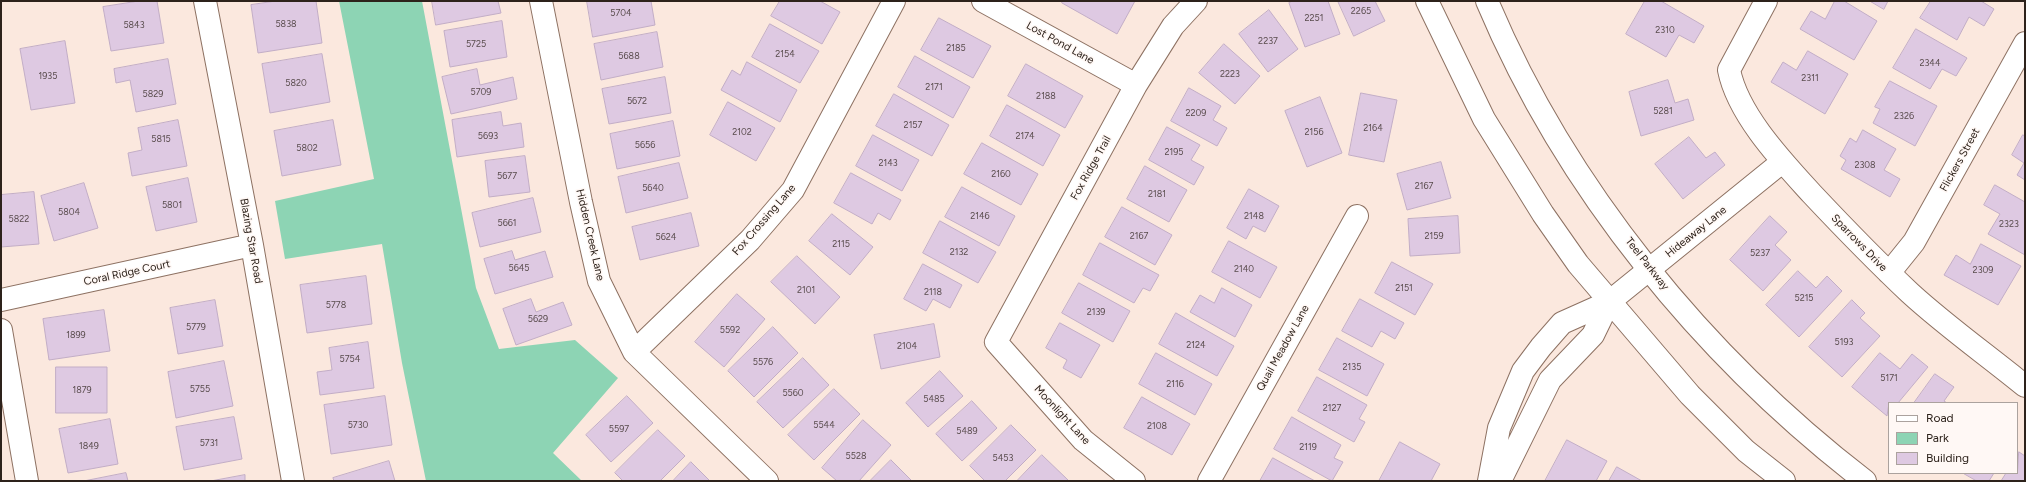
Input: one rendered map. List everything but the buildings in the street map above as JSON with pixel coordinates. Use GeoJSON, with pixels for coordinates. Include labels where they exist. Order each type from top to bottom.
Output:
{"type":"FeatureCollection","features":[{"type":"Feature","properties":{"kind":"street","name":"Blazing Star Road"},"geometry":{"type":"LineString","coordinates":[[205,1],[252,245],[293,481]]}},
{"type":"Feature","properties":{"kind":"street","name":"Hidden Creek Lane"},"geometry":{"type":"LineString","coordinates":[[541,1],[599,281],[634,352],[767,481]]}},
{"type":"Feature","properties":{"kind":"street","name":"Fox Crossing Lane"},"geometry":{"type":"LineString","coordinates":[[634,352],[750,240],[793,190],[894,1]]}},
{"type":"Feature","properties":{"kind":"street","name":"Lost Pond Lane"},"geometry":{"type":"LineString","coordinates":[[983,1],[1136,85]]}},
{"type":"Feature","properties":{"kind":"street","name":"Fox Ridge Trail"},"geometry":{"type":"LineString","coordinates":[[996,342],[1136,85],[1173,26],[1196,1]]}},
{"type":"Feature","properties":{"kind":"street"},"geometry":{"type":"LineString","coordinates":[[1427,1],[1484,118],[1552,227],[1578,264],[1690,395],[1746,451],[1784,481]]}},
{"type":"Feature","properties":{"kind":"street","name":"Teel Parkway"},"geometry":{"type":"LineString","coordinates":[[1487,1],[1535,101],[1585,182],[1650,270],[1735,368],[1834,457],[1865,481]]}},
{"type":"Feature","properties":{"kind":"street","name":"Sparrows Drive"},"geometry":{"type":"LineString","coordinates":[[1766,1],[1729,70],[1739,100],[1782,162],[1889,273],[1911,294],[2025,386]]}},
{"type":"Feature","properties":{"kind":"street","name":"Flickers Street"},"geometry":{"type":"LineString","coordinates":[[1889,273],[1914,242],[2025,43]]}},
{"type":"Feature","properties":{"kind":"street","name":"Hideaway Lane"},"geometry":{"type":"LineString","coordinates":[[1489,481],[1499,428],[1523,372],[1541,347],[1562,323],[1609,302],[1782,162]]}},
{"type":"Feature","properties":{"kind":"street","name":"Quail Meadow Lane"},"geometry":{"type":"LineString","coordinates":[[1209,481],[1357,216]]}},
{"type":"Feature","properties":{"kind":"street","name":"Coral Ridge Court"},"geometry":{"type":"LineString","coordinates":[[1,300],[252,245]]}},
{"type":"Feature","properties":{"kind":"street","name":"Hideaway Lane"},"geometry":{"type":"LineString","coordinates":[[1500,481],[1550,380],[1593,334],[1609,302]]}},
{"type":"Feature","properties":{"kind":"street"},"geometry":{"type":"LineString","coordinates":[[1,330],[27,481]]}},
{"type":"Feature","properties":{"kind":"street","name":"Moonlight Lane"},"geometry":{"type":"LineString","coordinates":[[996,342],[1083,440],[1134,481]]}},
{"type":"Feature","properties":{"kind":"green space"},"geometry":{"type":"Polygon","coordinates":[[[339,1],[422,1],[476,288],[499,349],[575,340],[618,378],[553,453],[582,481],[426,481],[402,363],[382,244],[285,259],[275,201],[374,179],[339,1]]]}}]}
